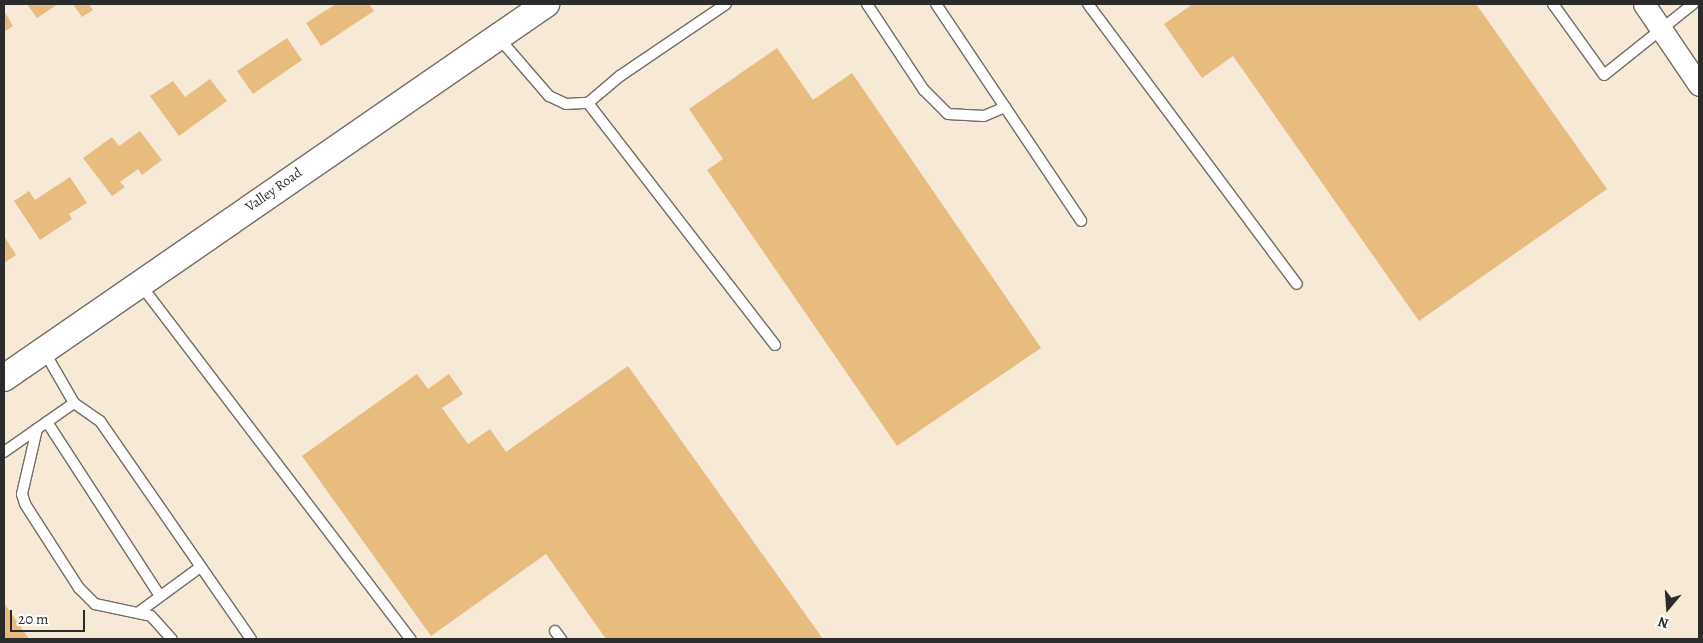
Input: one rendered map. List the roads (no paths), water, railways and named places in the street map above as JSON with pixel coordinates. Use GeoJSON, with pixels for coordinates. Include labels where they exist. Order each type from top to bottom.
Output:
{"type":"FeatureCollection","features":[{"type":"Feature","properties":{"kind":"street","name":"Valley Road"},"geometry":{"type":"LineString","coordinates":[[4,378],[546,4]]}},
{"type":"Feature","properties":{"kind":"street"},"geometry":{"type":"LineString","coordinates":[[1644,4],[1699,84]]}},
{"type":"Feature","properties":{"kind":"lane"},"geometry":{"type":"LineString","coordinates":[[497,36],[549,96],[566,104],[588,103],[620,76],[726,4]]}},
{"type":"Feature","properties":{"kind":"lane"},"geometry":{"type":"LineString","coordinates":[[867,4],[924,90],[948,114],[984,116],[1005,107]]}},
{"type":"Feature","properties":{"kind":"lane"},"geometry":{"type":"LineString","coordinates":[[936,4],[1081,222]]}},
{"type":"Feature","properties":{"kind":"lane"},"geometry":{"type":"LineString","coordinates":[[1088,4],[1297,284]]}},
{"type":"Feature","properties":{"kind":"lane"},"geometry":{"type":"LineString","coordinates":[[1553,4],[1604,76],[1693,4]]}},
{"type":"Feature","properties":{"kind":"lane"},"geometry":{"type":"LineString","coordinates":[[588,103],[775,345]]}},
{"type":"Feature","properties":{"kind":"lane"},"geometry":{"type":"LineString","coordinates":[[139,284],[410,639]]}},
{"type":"Feature","properties":{"kind":"lane"},"geometry":{"type":"LineString","coordinates":[[44,350],[74,403],[100,421],[199,568],[250,639]]}},
{"type":"Feature","properties":{"kind":"lane"},"geometry":{"type":"LineString","coordinates":[[4,452],[74,403]]}},
{"type":"Feature","properties":{"kind":"lane"},"geometry":{"type":"LineString","coordinates":[[47,422],[160,596]]}},
{"type":"Feature","properties":{"kind":"lane"},"geometry":{"type":"LineString","coordinates":[[36,429],[22,494],[25,504],[79,588],[95,604],[151,616],[172,639]]}},
{"type":"Feature","properties":{"kind":"lane"},"geometry":{"type":"LineString","coordinates":[[139,612],[199,568]]}}]}
